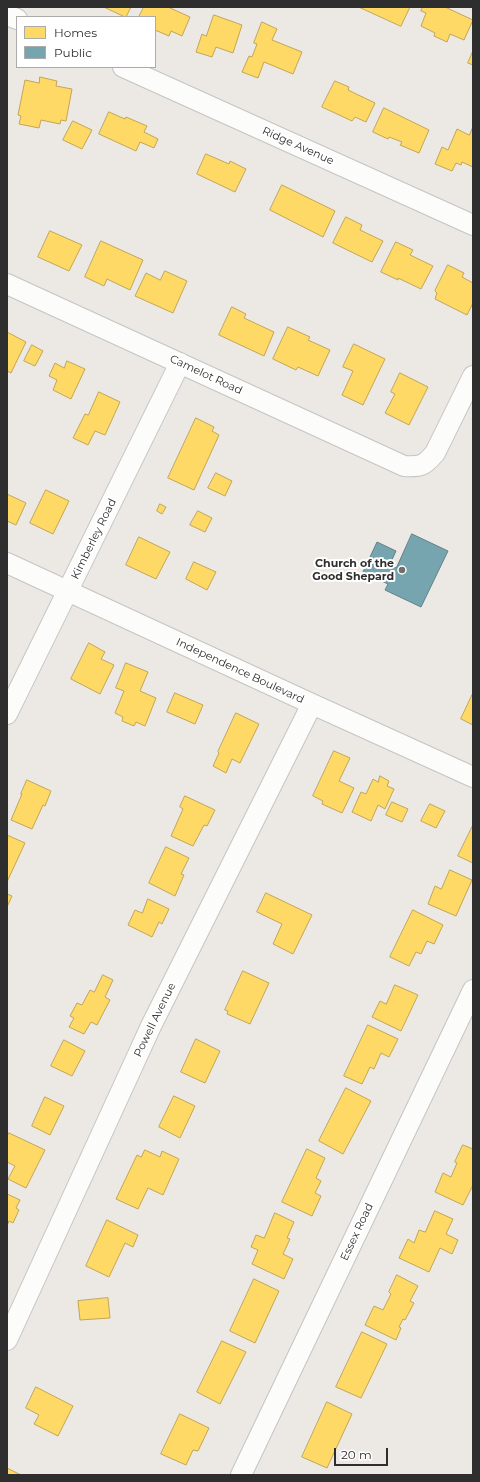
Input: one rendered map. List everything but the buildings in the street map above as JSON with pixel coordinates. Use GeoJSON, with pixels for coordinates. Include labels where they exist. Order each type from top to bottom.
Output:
{"type":"FeatureCollection","features":[{"type":"Feature","properties":{"kind":"street","name":"Ridge Avenue"},"geometry":{"type":"LineString","coordinates":[[125,68],[473,225]]}},
{"type":"Feature","properties":{"kind":"street","name":"Camelot Road"},"geometry":{"type":"LineString","coordinates":[[7,284],[404,466],[418,467],[427,462],[435,453],[473,376]]}},
{"type":"Feature","properties":{"kind":"street","name":"Kimberley Road"},"geometry":{"type":"LineString","coordinates":[[7,714],[180,363]]}},
{"type":"Feature","properties":{"kind":"street","name":"Independence Boulevard"},"geometry":{"type":"LineString","coordinates":[[7,563],[473,777]]}},
{"type":"Feature","properties":{"kind":"street","name":"Powell Avenue"},"geometry":{"type":"LineString","coordinates":[[7,1340],[152,1026],[312,704]]}},
{"type":"Feature","properties":{"kind":"street","name":"Essex Road"},"geometry":{"type":"LineString","coordinates":[[241,1475],[473,990]]}},
{"type":"Feature","properties":{"kind":"place","name":"Church of the Good Shepard"},"geometry":{"type":"Point","coordinates":[402,570]}}]}
